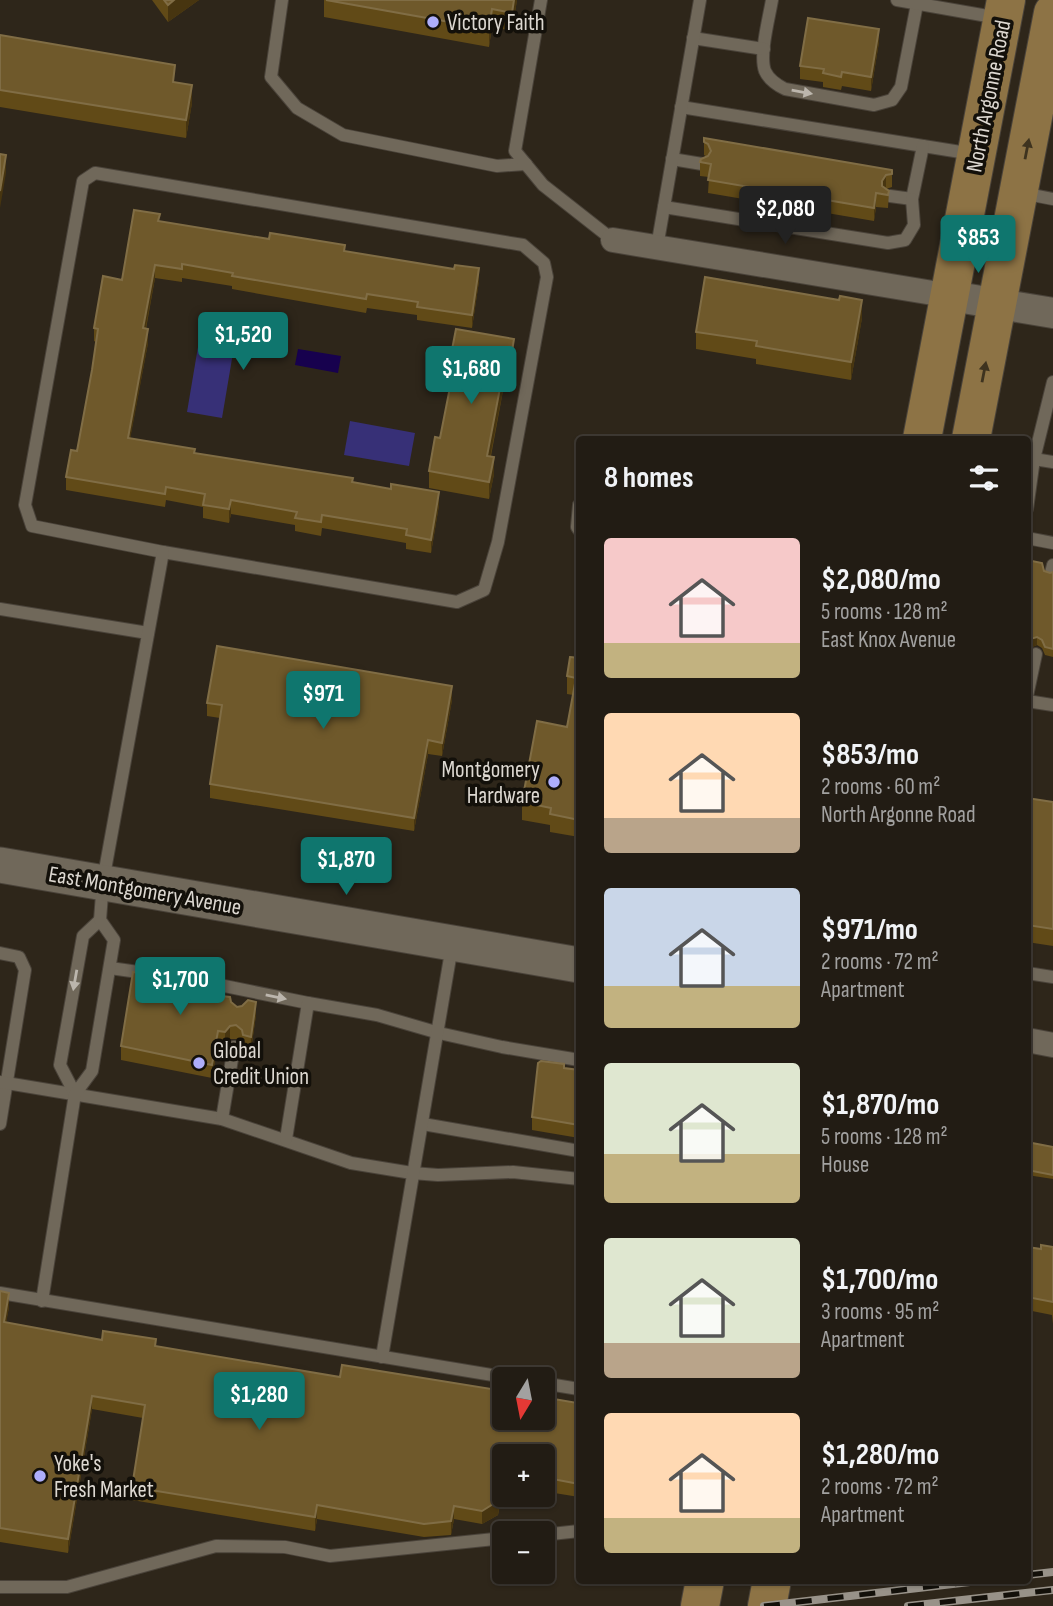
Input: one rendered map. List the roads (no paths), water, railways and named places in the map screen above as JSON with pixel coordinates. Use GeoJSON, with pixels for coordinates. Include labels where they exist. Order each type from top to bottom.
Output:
{"type":"FeatureCollection","features":[{"type":"Feature","properties":{"kind":"main road","name":"North Argonne Road"},"geometry":{"type":"LineString","coordinates":[[923,436],[1005,9]]}},
{"type":"Feature","properties":{"kind":"main road","name":"North Argonne Road"},"geometry":{"type":"LineString","coordinates":[[972,436],[996,304],[1035,196],[1053,16]]}},
{"type":"Feature","properties":{"kind":"main road","name":"East Montgomery Avenue"},"geometry":{"type":"LineString","coordinates":[[0,865],[576,964]]}},
{"type":"Feature","properties":{"kind":"main road"},"geometry":{"type":"LineString","coordinates":[[700,1606],[704,1584]]}},
{"type":"Feature","properties":{"kind":"main road"},"geometry":{"type":"LineString","coordinates":[[767,1606],[771,1584]]}},
{"type":"Feature","properties":{"kind":"street"},"geometry":{"type":"LineString","coordinates":[[613,240],[1053,313]]}},
{"type":"Feature","properties":{"kind":"street"},"geometry":{"type":"LineString","coordinates":[[1031,1042],[1053,1045]]}},
{"type":"Feature","properties":{"kind":"lane"},"geometry":{"type":"LineString","coordinates":[[282,0],[271,77],[297,108],[343,135],[497,166],[526,164]]}},
{"type":"Feature","properties":{"kind":"lane"},"geometry":{"type":"LineString","coordinates":[[541,0],[515,151],[543,185],[613,240]]}},
{"type":"Feature","properties":{"kind":"lane"},"geometry":{"type":"LineString","coordinates":[[657,247],[700,0]]}},
{"type":"Feature","properties":{"kind":"lane"},"geometry":{"type":"LineString","coordinates":[[772,0],[764,49],[765,70],[774,84],[785,89],[874,104],[892,100],[901,87],[917,4]]}},
{"type":"Feature","properties":{"kind":"lane"},"geometry":{"type":"LineString","coordinates":[[897,0],[917,4],[1005,9]]}},
{"type":"Feature","properties":{"kind":"lane"},"geometry":{"type":"LineString","coordinates":[[693,38],[764,49]]}},
{"type":"Feature","properties":{"kind":"lane"},"geometry":{"type":"LineString","coordinates":[[681,107],[977,155]]}},
{"type":"Feature","properties":{"kind":"lane"},"geometry":{"type":"LineString","coordinates":[[664,207],[888,243],[905,240],[914,225],[912,199],[923,146]]}},
{"type":"Feature","properties":{"kind":"lane"},"geometry":{"type":"LineString","coordinates":[[672,159],[702,164]]}},
{"type":"Feature","properties":{"kind":"lane"},"geometry":{"type":"LineString","coordinates":[[95,173],[523,246],[544,263],[547,277],[498,542],[484,590],[457,602],[163,552],[32,526],[25,505],[83,181],[95,173]]}},
{"type":"Feature","properties":{"kind":"lane"},"geometry":{"type":"LineString","coordinates":[[890,196],[912,199]]}},
{"type":"Feature","properties":{"kind":"lane"},"geometry":{"type":"LineString","coordinates":[[1053,382],[1031,459],[1053,462]]}},
{"type":"Feature","properties":{"kind":"lane"},"geometry":{"type":"LineString","coordinates":[[1031,539],[1053,543]]}},
{"type":"Feature","properties":{"kind":"lane"},"geometry":{"type":"LineString","coordinates":[[42,1301],[75,1094],[92,1071],[110,968],[114,940],[100,920],[103,881],[163,552]]}},
{"type":"Feature","properties":{"kind":"lane"},"geometry":{"type":"LineString","coordinates":[[0,609],[148,633]]}},
{"type":"Feature","properties":{"kind":"lane"},"geometry":{"type":"LineString","coordinates":[[1031,677],[1036,654]]}},
{"type":"Feature","properties":{"kind":"lane"},"geometry":{"type":"LineString","coordinates":[[1031,702],[1053,705]]}},
{"type":"Feature","properties":{"kind":"lane"},"geometry":{"type":"LineString","coordinates":[[75,1094],[60,1065],[83,936],[100,920]]}},
{"type":"Feature","properties":{"kind":"lane"},"geometry":{"type":"LineString","coordinates":[[382,1357],[412,1173],[439,1033],[452,943]]}},
{"type":"Feature","properties":{"kind":"lane"},"geometry":{"type":"LineString","coordinates":[[0,953],[19,957],[25,970],[3,1082],[0,1124]]}},
{"type":"Feature","properties":{"kind":"lane"},"geometry":{"type":"LineString","coordinates":[[110,968],[195,980],[242,996],[308,1003],[377,1015],[439,1033],[576,1059]]}},
{"type":"Feature","properties":{"kind":"lane"},"geometry":{"type":"LineString","coordinates":[[1031,973],[1053,976]]}},
{"type":"Feature","properties":{"kind":"lane"},"geometry":{"type":"LineString","coordinates":[[286,1139],[308,1003]]}},
{"type":"Feature","properties":{"kind":"lane"},"geometry":{"type":"LineString","coordinates":[[222,1119],[234,1047]]}},
{"type":"Feature","properties":{"kind":"lane"},"geometry":{"type":"LineString","coordinates":[[3,1082],[222,1119],[351,1163],[438,1175],[513,1172],[576,1179]]}},
{"type":"Feature","properties":{"kind":"lane"},"geometry":{"type":"LineString","coordinates":[[423,1124],[576,1150]]}},
{"type":"Feature","properties":{"kind":"lane"},"geometry":{"type":"LineString","coordinates":[[0,1293],[492,1375]]}},
{"type":"Feature","properties":{"kind":"lane"},"geometry":{"type":"LineString","coordinates":[[555,1385],[576,1389]]}},
{"type":"Feature","properties":{"kind":"lane"},"geometry":{"type":"LineString","coordinates":[[555,1534],[576,1531]]}},
{"type":"Feature","properties":{"kind":"lane"},"geometry":{"type":"LineString","coordinates":[[0,1587],[67,1587],[216,1546],[285,1547],[330,1556],[492,1539]]}},
{"type":"Feature","properties":{"kind":"railway"},"geometry":{"type":"LineString","coordinates":[[1031,1575],[1053,1572]]}},
{"type":"Feature","properties":{"kind":"railway"},"geometry":{"type":"LineString","coordinates":[[764,1606],[953,1584]]}},
{"type":"Feature","properties":{"kind":"railway"},"geometry":{"type":"LineString","coordinates":[[908,1606],[1053,1590]]}},
{"type":"Feature","properties":{"kind":"place","name":"Victory Faith"},"geometry":{"type":"Point","coordinates":[433,22]}},
{"type":"Feature","properties":{"kind":"place","name":"Montgomery Hardware"},"geometry":{"type":"Point","coordinates":[554,782]}},
{"type":"Feature","properties":{"kind":"place","name":"Global Credit Union"},"geometry":{"type":"Point","coordinates":[199,1063]}},
{"type":"Feature","properties":{"kind":"place","name":"Yoke's Fresh Market"},"geometry":{"type":"Point","coordinates":[40,1476]}}]}
